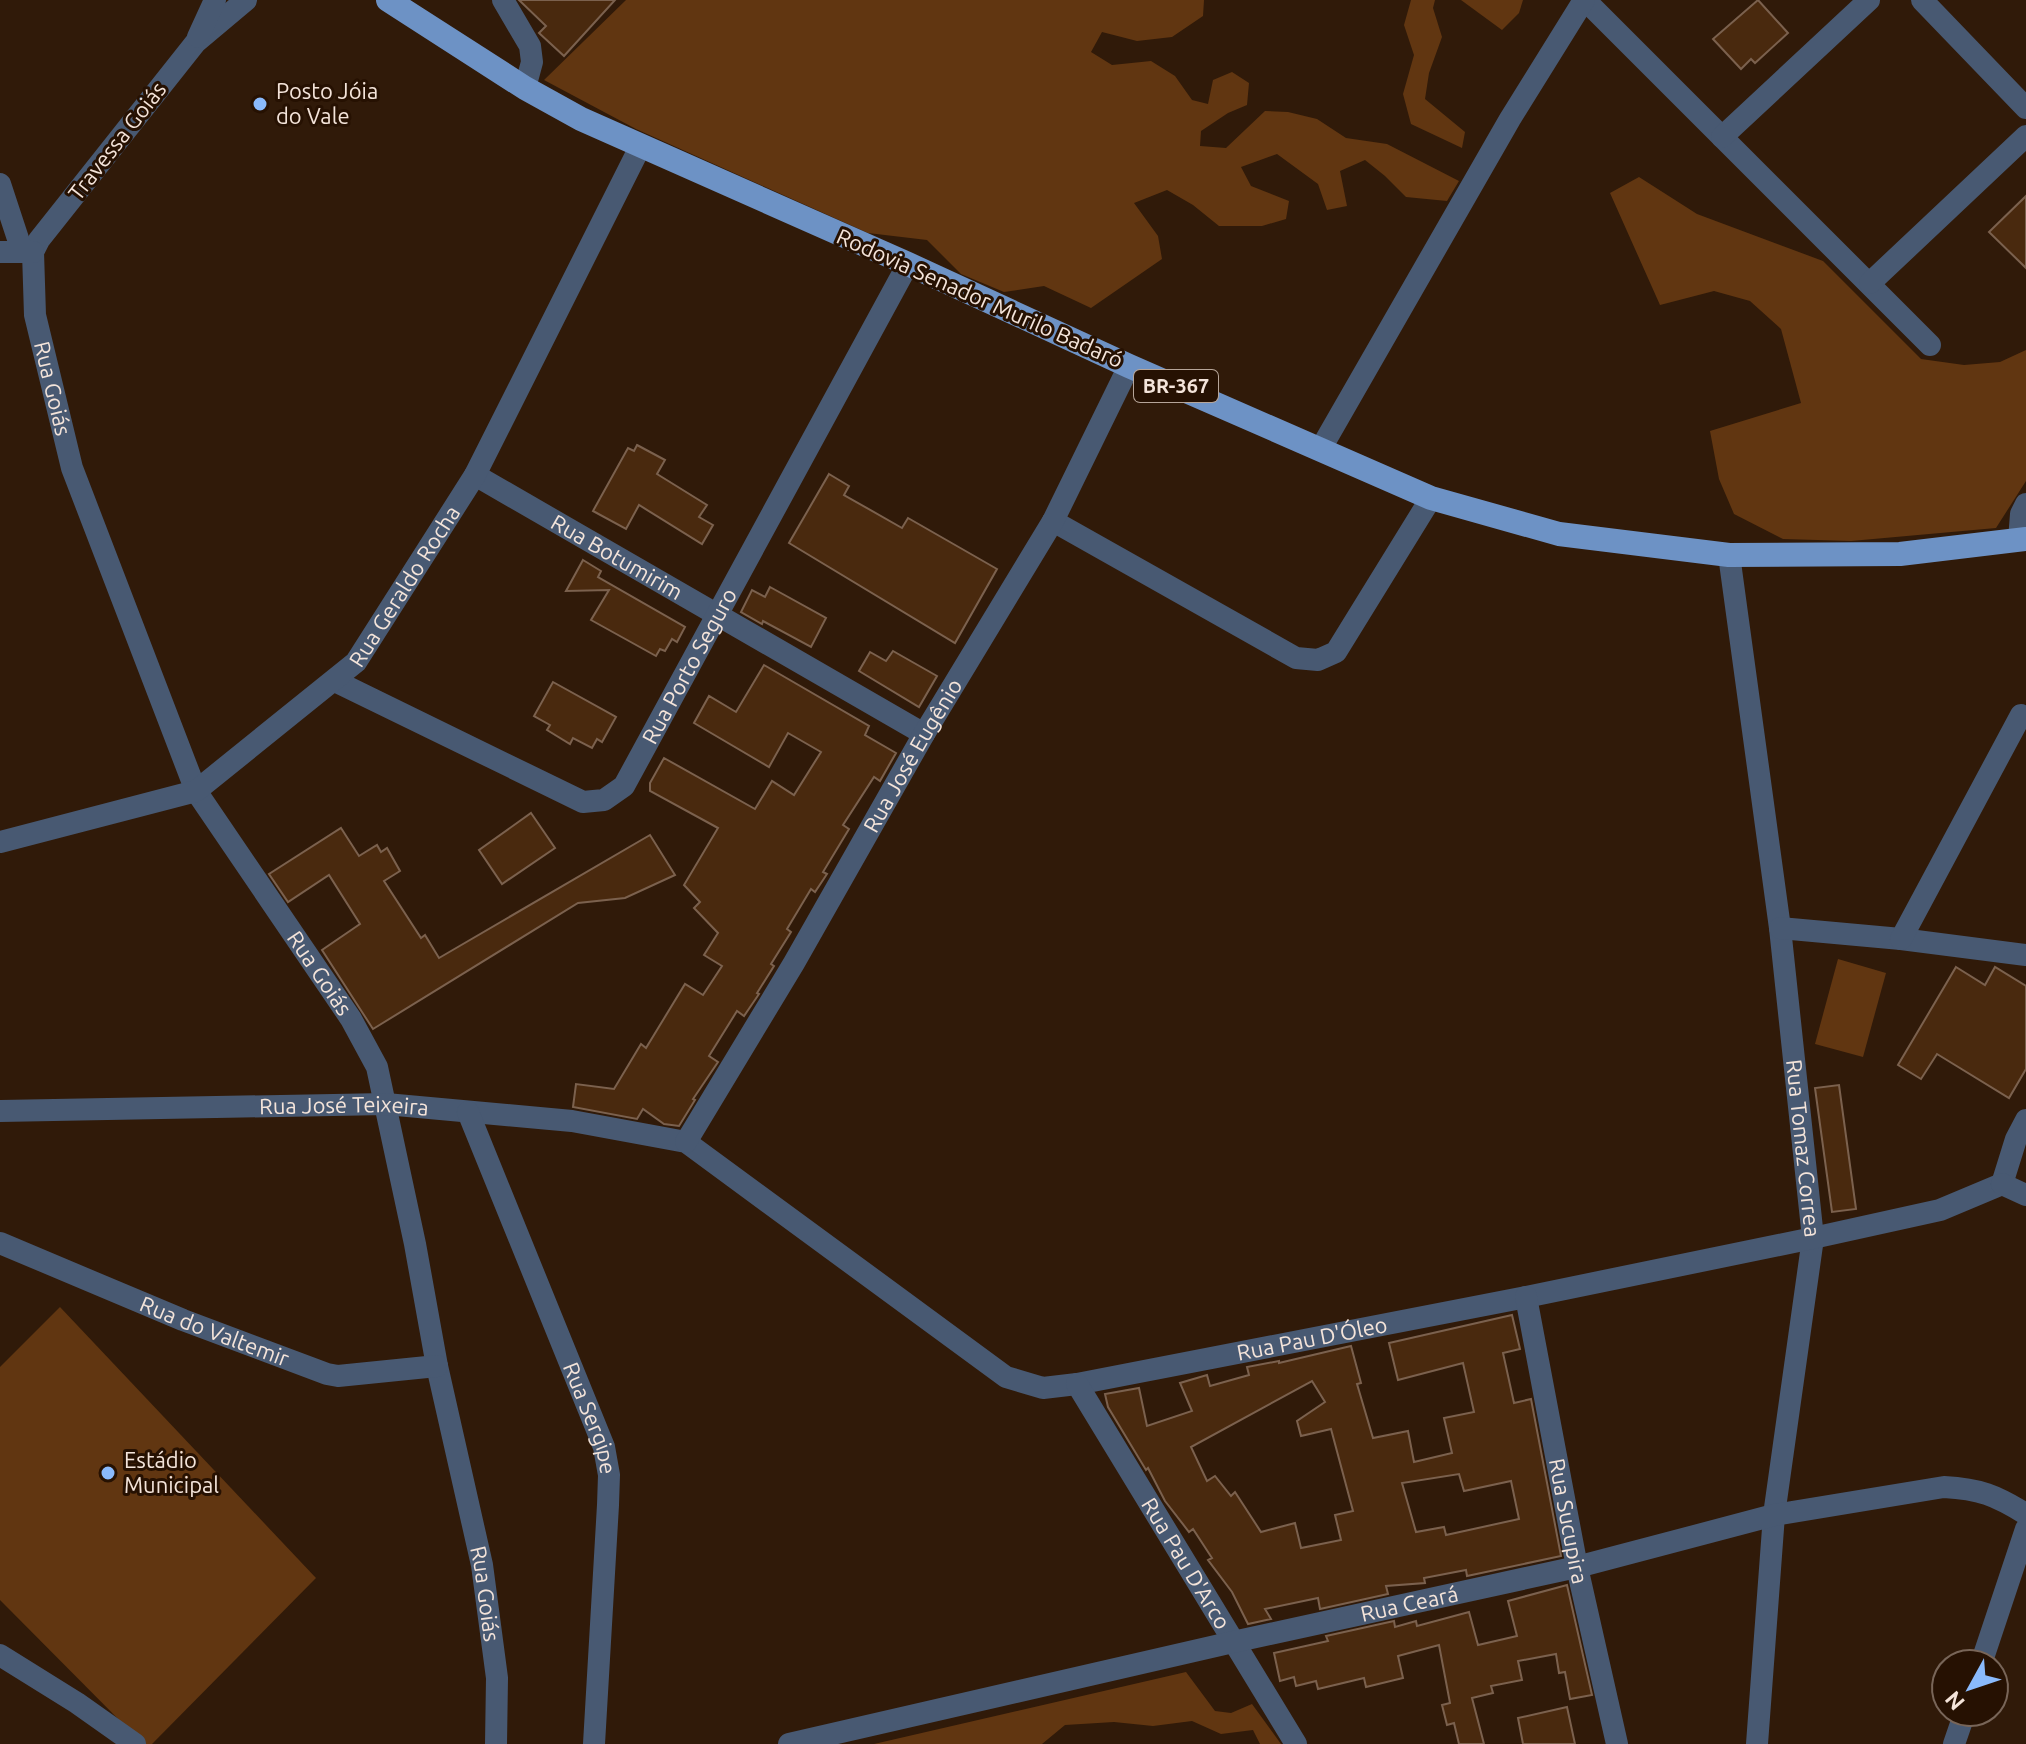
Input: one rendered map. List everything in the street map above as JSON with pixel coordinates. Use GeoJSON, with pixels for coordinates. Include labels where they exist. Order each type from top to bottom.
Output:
{"type":"FeatureCollection","features":[{"type":"Feature","properties":{"kind":"main road","name":"Rodovia Senador Murilo Badaró"},"geometry":{"type":"LineString","coordinates":[[388,0],[525,88],[581,119],[1129,366],[1431,498],[1559,534],[1729,555],[1900,554],[2022,539]]}},
{"type":"Feature","properties":{"kind":"street","name":"Travessa Goiás"},"geometry":{"type":"LineString","coordinates":[[196,42],[215,0]]}},
{"type":"Feature","properties":{"kind":"street","name":"Travessa Goiás"},"geometry":{"type":"LineString","coordinates":[[24,249],[196,42],[246,0]]}},
{"type":"Feature","properties":{"kind":"street"},"geometry":{"type":"LineString","coordinates":[[503,0],[533,54],[525,88]]}},
{"type":"Feature","properties":{"kind":"street"},"geometry":{"type":"LineString","coordinates":[[1320,450],[1510,119],[1584,0],[1930,345]]}},
{"type":"Feature","properties":{"kind":"street"},"geometry":{"type":"LineString","coordinates":[[1722,137],[1869,0]]}},
{"type":"Feature","properties":{"kind":"street"},"geometry":{"type":"LineString","coordinates":[[1922,0],[2026,108]]}},
{"type":"Feature","properties":{"kind":"street"},"geometry":{"type":"LineString","coordinates":[[1870,283],[2026,136]]}},
{"type":"Feature","properties":{"kind":"street","name":"Rua Geraldo Rocha"},"geometry":{"type":"LineString","coordinates":[[0,842],[196,791],[356,662],[475,475],[640,147]]}},
{"type":"Feature","properties":{"kind":"street","name":"Rua Goiás"},"geometry":{"type":"LineString","coordinates":[[0,184],[24,249],[35,315],[72,468],[196,791],[360,1033],[377,1067],[437,1366],[482,1565],[497,1678],[496,1744]]}},
{"type":"Feature","properties":{"kind":"street","name":"Rua Porto Seguro"},"geometry":{"type":"LineString","coordinates":[[335,681],[583,802],[604,800],[624,786],[908,264]]}},
{"type":"Feature","properties":{"kind":"street","name":"Rua José Eugênio"},"geometry":{"type":"LineString","coordinates":[[686,1142],[794,963],[924,734],[1053,521],[1129,366]]}},
{"type":"Feature","properties":{"kind":"street","name":"Rua Botumirim"},"geometry":{"type":"LineString","coordinates":[[475,475],[924,734]]}},
{"type":"Feature","properties":{"kind":"street"},"geometry":{"type":"LineString","coordinates":[[1053,521],[1296,658],[1318,660],[1336,652],[1431,498]]}},
{"type":"Feature","properties":{"kind":"street"},"geometry":{"type":"LineString","coordinates":[[2022,539],[2021,514],[2026,504]]}},
{"type":"Feature","properties":{"kind":"street","name":"Rua Tomaz Correa"},"geometry":{"type":"LineString","coordinates":[[1729,555],[1780,928],[1813,1238],[1774,1515],[1757,1744]]}},
{"type":"Feature","properties":{"kind":"street"},"geometry":{"type":"LineString","coordinates":[[1901,939],[2021,715]]}},
{"type":"Feature","properties":{"kind":"street"},"geometry":{"type":"LineString","coordinates":[[1780,928],[2026,955]]}},
{"type":"Feature","properties":{"kind":"street","name":"Rua José Teixeira"},"geometry":{"type":"LineString","coordinates":[[0,1111],[386,1104],[572,1121],[686,1142]]}},
{"type":"Feature","properties":{"kind":"street","name":"Rua Sergipe"},"geometry":{"type":"LineString","coordinates":[[468,1112],[604,1447],[609,1475],[608,1505],[594,1744]]}},
{"type":"Feature","properties":{"kind":"street"},"geometry":{"type":"LineString","coordinates":[[2026,1120],[2016,1139],[2002,1184],[2026,1195]]}},
{"type":"Feature","properties":{"kind":"street","name":"Rua Pau D'Óleo"},"geometry":{"type":"LineString","coordinates":[[686,1142],[1006,1377],[1043,1388],[1526,1297],[1813,1238],[1940,1210],[2002,1184]]}},
{"type":"Feature","properties":{"kind":"street","name":"Rua do Valtemir"},"geometry":{"type":"LineString","coordinates":[[0,1243],[183,1320],[327,1374],[338,1376],[437,1366]]}},
{"type":"Feature","properties":{"kind":"street","name":"Rua Sucupira"},"geometry":{"type":"LineString","coordinates":[[1526,1297],[1577,1567],[1617,1744]]}},
{"type":"Feature","properties":{"kind":"street","name":"Rua Pau D'Arco"},"geometry":{"type":"LineString","coordinates":[[1077,1384],[1296,1744]]}},
{"type":"Feature","properties":{"kind":"street","name":"Rua Ceará"},"geometry":{"type":"LineString","coordinates":[[789,1744],[1577,1567],[1774,1515],[1944,1487],[1996,1496],[2026,1514]]}},
{"type":"Feature","properties":{"kind":"street"},"geometry":{"type":"LineString","coordinates":[[1986,1648],[2026,1529]]}},
{"type":"Feature","properties":{"kind":"street"},"geometry":{"type":"LineString","coordinates":[[0,1655],[135,1744]]}},
{"type":"Feature","properties":{"kind":"shaded area"},"geometry":{"type":"Polygon","coordinates":[[[626,0],[1204,0],[1203,16],[1172,37],[1137,41],[1102,32],[1091,52],[1112,65],[1151,61],[1175,76],[1192,100],[1208,104],[1213,80],[1232,72],[1249,83],[1247,105],[1201,131],[1200,146],[1226,148],[1265,111],[1288,112],[1317,119],[1346,138],[1387,144],[1459,181],[1447,201],[1406,197],[1365,160],[1340,171],[1347,206],[1327,210],[1318,184],[1277,154],[1241,167],[1251,186],[1289,201],[1286,219],[1262,226],[1219,226],[1193,205],[1167,190],[1134,203],[1158,236],[1162,259],[1091,308],[1044,286],[1004,292],[961,274],[927,240],[868,233],[636,129],[544,80],[626,0]]]}},
{"type":"Feature","properties":{"kind":"shaded area"},"geometry":{"type":"Polygon","coordinates":[[[1411,0],[1435,0],[1433,8],[1442,37],[1429,73],[1425,99],[1465,132],[1462,148],[1411,124],[1403,94],[1414,55],[1404,25],[1411,0]]]}},
{"type":"Feature","properties":{"kind":"shaded area"},"geometry":{"type":"Polygon","coordinates":[[[1461,0],[1523,0],[1519,13],[1502,30],[1461,0]]]}},
{"type":"Feature","properties":{"kind":"shaded area"},"geometry":{"type":"Polygon","coordinates":[[[1639,177],[1697,214],[1823,261],[1921,359],[1964,365],[2000,362],[2026,350],[2026,481],[1996,528],[1851,541],[1783,539],[1734,514],[1719,479],[1710,431],[1801,403],[1781,329],[1750,301],[1714,291],[1660,305],[1610,193],[1639,177]]]}},
{"type":"Feature","properties":{"kind":"shaded area"},"geometry":{"type":"Polygon","coordinates":[[[1838,959],[1886,973],[1863,1057],[1815,1044],[1838,959]]]}},
{"type":"Feature","properties":{"kind":"shaded area","name":"Estádio Municipal"},"geometry":{"type":"Polygon","coordinates":[[[60,1307],[316,1578],[152,1744],[143,1744],[0,1600],[0,1367],[60,1307]]]}},
{"type":"Feature","properties":{"kind":"shaded area"},"geometry":{"type":"Polygon","coordinates":[[[1186,1672],[1215,1711],[1231,1713],[1252,1704],[1281,1744],[1260,1744],[1253,1730],[1221,1734],[1192,1721],[1153,1726],[1114,1722],[1065,1725],[1042,1744],[874,1744],[1186,1672]]]}},
{"type":"Feature","properties":{"kind":"building"},"geometry":{"type":"Polygon","coordinates":[[[519,0],[615,0],[564,56],[539,33],[546,26],[519,0]]]}},
{"type":"Feature","properties":{"kind":"building"},"geometry":{"type":"Polygon","coordinates":[[[1758,0],[1788,33],[1755,63],[1751,59],[1741,69],[1713,39],[1758,0]]]}},
{"type":"Feature","properties":{"kind":"building"},"geometry":{"type":"Polygon","coordinates":[[[2026,196],[2026,268],[1989,232],[2026,196]]]}},
{"type":"Feature","properties":{"kind":"building"},"geometry":{"type":"Polygon","coordinates":[[[637,445],[665,460],[657,474],[707,505],[699,517],[713,525],[702,544],[639,505],[626,529],[593,511],[628,448],[634,451],[637,445]]]}},
{"type":"Feature","properties":{"kind":"building"},"geometry":{"type":"Polygon","coordinates":[[[829,474],[849,486],[844,495],[902,528],[908,518],[997,569],[955,643],[789,543],[829,474]]]}},
{"type":"Feature","properties":{"kind":"building"},"geometry":{"type":"Polygon","coordinates":[[[583,560],[601,571],[598,577],[685,627],[677,642],[672,639],[665,651],[660,649],[656,656],[591,620],[609,590],[566,591],[583,560]]]}},
{"type":"Feature","properties":{"kind":"building"},"geometry":{"type":"Polygon","coordinates":[[[770,587],[826,618],[811,647],[741,612],[752,590],[765,597],[770,587]]]}},
{"type":"Feature","properties":{"kind":"building"},"geometry":{"type":"Polygon","coordinates":[[[893,651],[937,676],[919,707],[859,671],[870,652],[886,661],[893,651]]]}},
{"type":"Feature","properties":{"kind":"building"},"geometry":{"type":"Polygon","coordinates":[[[764,665],[869,726],[865,735],[896,753],[880,781],[874,777],[843,825],[849,829],[823,872],[827,874],[815,892],[811,889],[787,929],[791,932],[771,964],[774,966],[759,994],[744,1016],[737,1011],[709,1056],[718,1062],[679,1126],[664,1124],[643,1109],[637,1119],[573,1107],[576,1084],[614,1089],[641,1044],[646,1048],[685,984],[703,995],[722,966],[704,955],[718,933],[694,908],[700,902],[684,885],[718,828],[650,791],[650,783],[664,758],[755,809],[772,781],[794,795],[821,752],[788,733],[769,767],[694,723],[709,696],[736,712],[764,665]]]}},
{"type":"Feature","properties":{"kind":"building"},"geometry":{"type":"Polygon","coordinates":[[[553,682],[616,717],[602,742],[597,739],[592,748],[573,738],[570,744],[547,730],[550,725],[534,716],[553,682]]]}},
{"type":"Feature","properties":{"kind":"building"},"geometry":{"type":"Polygon","coordinates":[[[531,813],[555,848],[502,884],[479,850],[531,813]]]}},
{"type":"Feature","properties":{"kind":"building"},"geometry":{"type":"Polygon","coordinates":[[[341,828],[359,856],[377,845],[381,852],[387,848],[400,871],[384,881],[421,938],[425,935],[439,958],[650,835],[675,875],[625,898],[578,903],[373,1029],[322,950],[360,924],[329,875],[288,902],[269,874],[341,828]]]}},
{"type":"Feature","properties":{"kind":"building"},"geometry":{"type":"Polygon","coordinates":[[[1956,967],[1985,985],[1995,967],[2026,986],[2026,1069],[2009,1098],[1937,1054],[1921,1079],[1898,1065],[1956,967]]]}},
{"type":"Feature","properties":{"kind":"building"},"geometry":{"type":"Polygon","coordinates":[[[1839,1085],[1856,1209],[1832,1212],[1815,1088],[1839,1085]]]}},
{"type":"Feature","properties":{"kind":"building"},"geometry":{"type":"Polygon","coordinates":[[[1512,1315],[1520,1349],[1503,1353],[1514,1403],[1531,1399],[1561,1556],[1467,1576],[1466,1570],[1424,1578],[1425,1583],[1386,1586],[1388,1594],[1320,1609],[1318,1598],[1265,1609],[1271,1619],[1248,1624],[1232,1592],[1208,1560],[1212,1558],[1193,1529],[1189,1532],[1165,1501],[1148,1468],[1146,1470],[1108,1407],[1105,1394],[1139,1388],[1147,1426],[1192,1411],[1180,1383],[1207,1375],[1210,1386],[1249,1375],[1247,1367],[1279,1363],[1351,1346],[1361,1383],[1357,1384],[1373,1438],[1408,1431],[1414,1462],[1452,1453],[1444,1418],[1474,1412],[1463,1363],[1398,1380],[1389,1343],[1512,1315]],[[1312,1381],[1191,1447],[1207,1481],[1215,1476],[1231,1496],[1235,1492],[1261,1532],[1295,1523],[1301,1548],[1341,1540],[1335,1515],[1353,1511],[1331,1429],[1301,1436],[1297,1421],[1325,1402],[1312,1381]],[[1459,1474],[1402,1483],[1416,1532],[1444,1527],[1446,1535],[1519,1519],[1511,1481],[1464,1491],[1459,1474]]]}},
{"type":"Feature","properties":{"kind":"building"},"geometry":{"type":"Polygon","coordinates":[[[1567,1585],[1592,1695],[1570,1699],[1565,1672],[1559,1673],[1556,1654],[1518,1661],[1522,1680],[1491,1686],[1493,1693],[1472,1698],[1484,1744],[1459,1744],[1454,1723],[1447,1725],[1442,1705],[1450,1703],[1439,1645],[1398,1656],[1403,1678],[1366,1687],[1364,1678],[1318,1689],[1316,1681],[1296,1686],[1294,1677],[1280,1681],[1274,1653],[1328,1641],[1326,1636],[1394,1621],[1395,1627],[1416,1621],[1417,1626],[1469,1612],[1478,1645],[1517,1636],[1508,1601],[1567,1585]]]}},
{"type":"Feature","properties":{"kind":"building"},"geometry":{"type":"Polygon","coordinates":[[[1567,1707],[1575,1744],[1523,1744],[1518,1718],[1567,1707]]]}},
{"type":"Feature","properties":{"kind":"place","name":"Posto Jóia do Vale"},"geometry":{"type":"Point","coordinates":[260,104]}},
{"type":"Feature","properties":{"kind":"place","name":"Estádio Municipal"},"geometry":{"type":"Point","coordinates":[108,1473]}}]}
